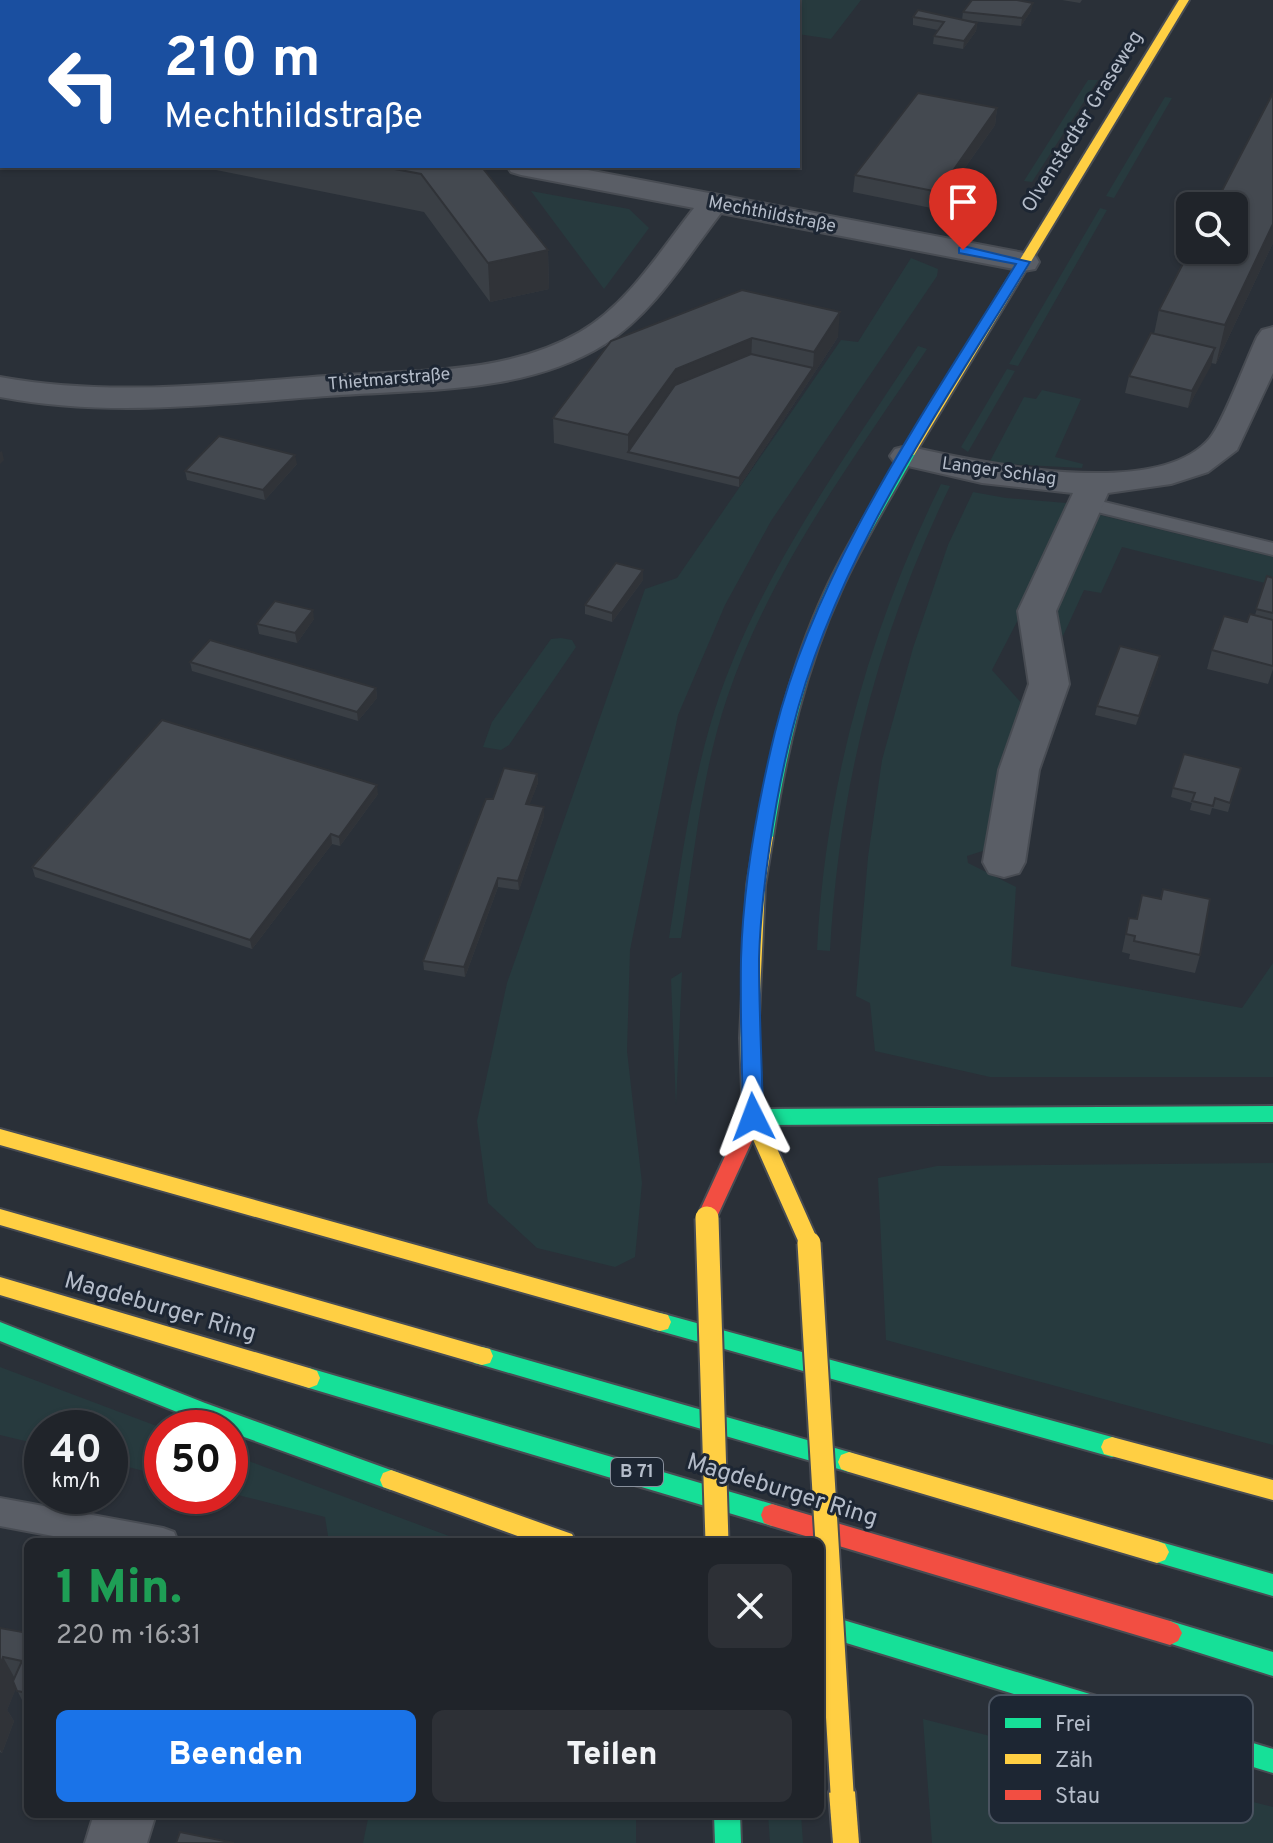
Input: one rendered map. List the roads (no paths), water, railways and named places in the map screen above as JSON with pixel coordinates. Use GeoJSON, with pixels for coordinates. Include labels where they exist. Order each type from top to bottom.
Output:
{"type":"FeatureCollection","features":[{"type":"Feature","properties":{"kind":"main road","name":"Olvenstedter Graseweg"},"geometry":{"type":"LineString","coordinates":[[753,1117],[750,958],[756,885],[784,731],[833,591],[907,456],[1184,0]]}},
{"type":"Feature","properties":{"kind":"main road"},"geometry":{"type":"LineString","coordinates":[[753,1117],[1273,1114]]}},
{"type":"Feature","properties":{"kind":"main road"},"geometry":{"type":"LineString","coordinates":[[717,1538],[707,1217],[753,1117]]}},
{"type":"Feature","properties":{"kind":"main road"},"geometry":{"type":"LineString","coordinates":[[753,1117],[809,1243],[846,1843]]}},
{"type":"Feature","properties":{"kind":"main road"},"geometry":{"type":"LineString","coordinates":[[0,1137],[879,1384],[1273,1490]]}},
{"type":"Feature","properties":{"kind":"main road","name":"Magdeburger Ring"},"geometry":{"type":"LineString","coordinates":[[0,1217],[1273,1585]]}},
{"type":"Feature","properties":{"kind":"main road","name":"Magdeburger Ring"},"geometry":{"type":"LineString","coordinates":[[0,1286],[1273,1664]]}},
{"type":"Feature","properties":{"kind":"main road"},"geometry":{"type":"LineString","coordinates":[[0,1331],[228,1421],[553,1538]]}},
{"type":"Feature","properties":{"kind":"main road"},"geometry":{"type":"LineString","coordinates":[[824,1625],[1055,1695]]}},
{"type":"Feature","properties":{"kind":"main road"},"geometry":{"type":"LineString","coordinates":[[1253,1755],[1273,1761]]}},
{"type":"Feature","properties":{"kind":"main road"},"geometry":{"type":"LineString","coordinates":[[727,1818],[728,1843]]}},
{"type":"Feature","properties":{"kind":"street","name":"Mechthildstraße"},"geometry":{"type":"LineString","coordinates":[[531,168],[1024,262]]}},
{"type":"Feature","properties":{"kind":"street","name":"Thietmarstraße"},"geometry":{"type":"LineString","coordinates":[[0,387],[52,396],[158,398],[444,376],[531,362],[578,345],[611,323],[713,204]]}},
{"type":"Feature","properties":{"kind":"street","name":"Langer Schlag"},"geometry":{"type":"LineString","coordinates":[[907,456],[1090,493],[1170,474],[1197,464],[1219,450],[1232,431],[1273,337]]}},
{"type":"Feature","properties":{"kind":"street"},"geometry":{"type":"LineString","coordinates":[[1004,862],[1019,770],[1049,684],[1037,611],[1090,493]]}},
{"type":"Feature","properties":{"kind":"street"},"geometry":{"type":"LineString","coordinates":[[116,1843],[124,1818]]}},
{"type":"Feature","properties":{"kind":"lane"},"geometry":{"type":"LineString","coordinates":[[1090,493],[1273,549]]}},
{"type":"Feature","properties":{"kind":"lane"},"geometry":{"type":"LineString","coordinates":[[0,1512],[141,1538]]}}]}
